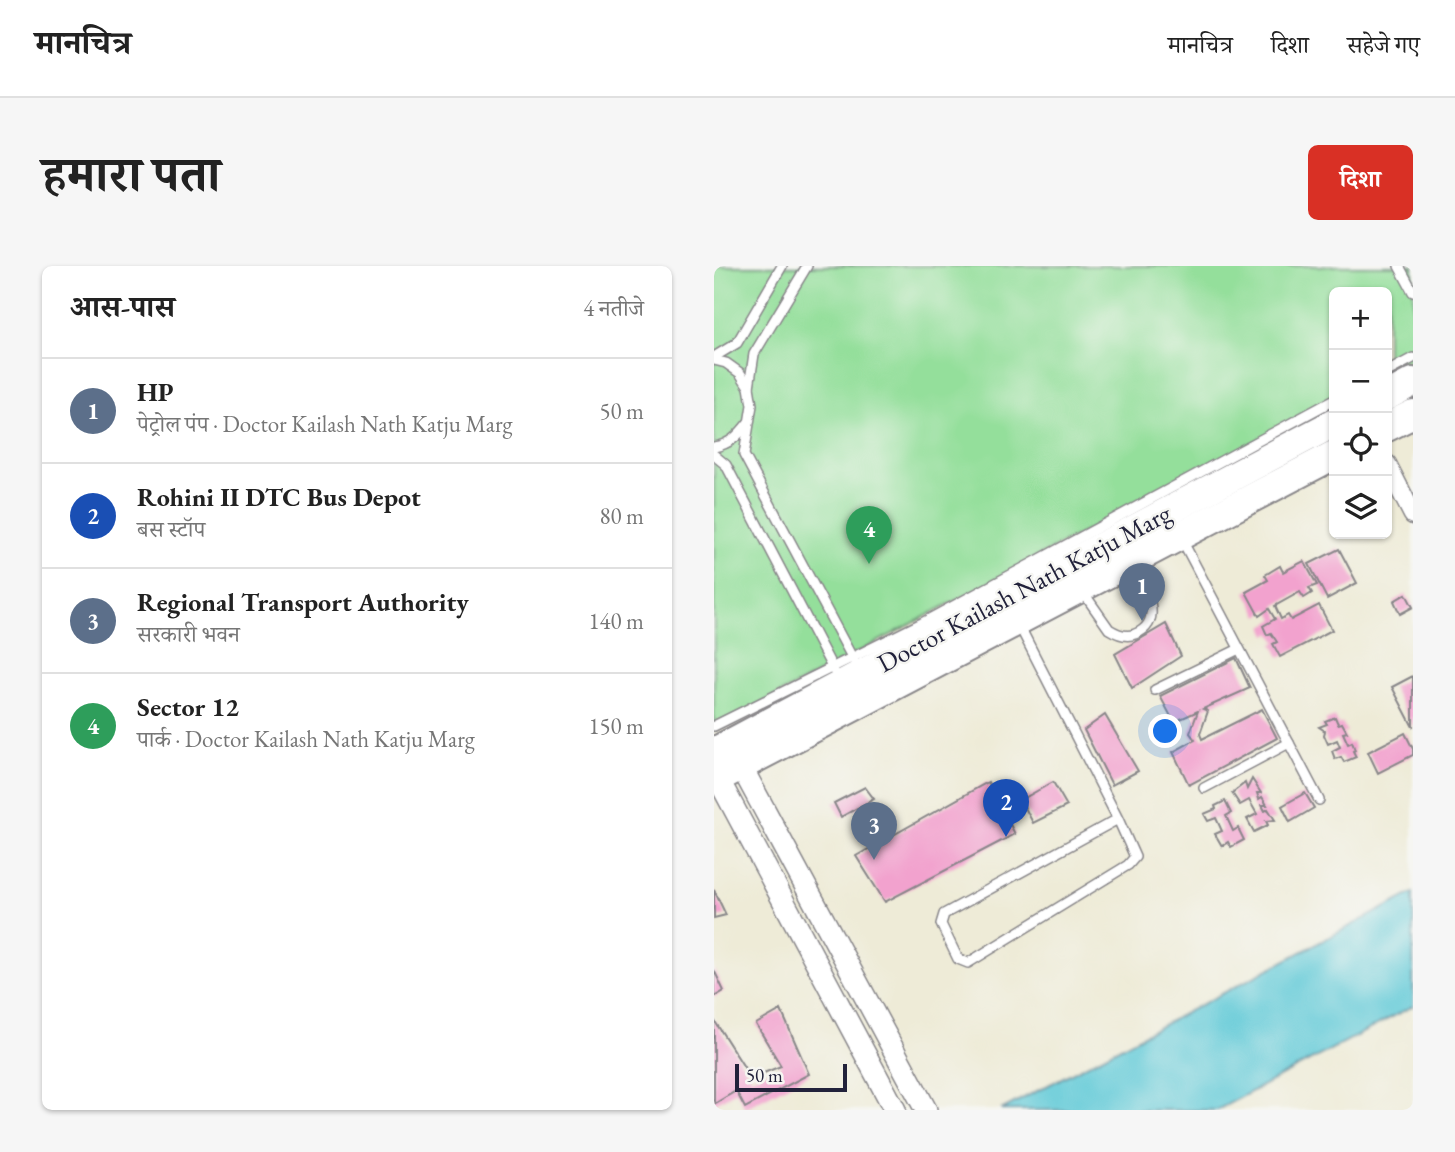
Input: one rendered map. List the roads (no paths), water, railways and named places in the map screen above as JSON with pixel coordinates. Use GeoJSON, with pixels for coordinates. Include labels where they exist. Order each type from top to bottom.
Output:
{"type":"FeatureCollection","features":[{"type":"Feature","properties":{"kind":"main road"},"geometry":{"type":"LineString","coordinates":[[1392,394],[1413,383]]}},
{"type":"Feature","properties":{"kind":"main road"},"geometry":{"type":"LineString","coordinates":[[1392,424],[1413,414]]}},
{"type":"Feature","properties":{"kind":"main road","name":"Doctor Kailash Nath Katju Marg"},"geometry":{"type":"LineString","coordinates":[[721,759],[846,671],[1329,426]]}},
{"type":"Feature","properties":{"kind":"main road","name":"Doctor Kailash Nath Katju Marg"},"geometry":{"type":"LineString","coordinates":[[721,759],[1016,621],[1329,458]]}},
{"type":"Feature","properties":{"kind":"street"},"geometry":{"type":"LineString","coordinates":[[1392,474],[1413,515]]}},
{"type":"Feature","properties":{"kind":"street"},"geometry":{"type":"LineString","coordinates":[[721,759],[871,1008],[926,1110]]}},
{"type":"Feature","properties":{"kind":"street"},"geometry":{"type":"LineString","coordinates":[[721,759],[847,1020],[891,1103]]}},
{"type":"Feature","properties":{"kind":"street"},"geometry":{"type":"LineString","coordinates":[[847,1020],[871,1008]]}},
{"type":"Feature","properties":{"kind":"lane"},"geometry":{"type":"LineString","coordinates":[[714,359],[737,343],[782,266]]}},
{"type":"Feature","properties":{"kind":"lane"},"geometry":{"type":"LineString","coordinates":[[807,266],[754,354],[749,387],[752,405],[744,455],[846,671]]}},
{"type":"Feature","properties":{"kind":"lane"},"geometry":{"type":"LineString","coordinates":[[1399,266],[1413,292]]}},
{"type":"Feature","properties":{"kind":"lane"},"geometry":{"type":"LineString","coordinates":[[1392,369],[1413,358]]}},
{"type":"Feature","properties":{"kind":"lane"},"geometry":{"type":"LineString","coordinates":[[714,359],[726,363],[740,373],[749,387]]}},
{"type":"Feature","properties":{"kind":"lane"},"geometry":{"type":"LineString","coordinates":[[846,671],[946,610],[1329,403]]}},
{"type":"Feature","properties":{"kind":"lane"},"geometry":{"type":"LineString","coordinates":[[714,447],[725,445],[738,436],[749,421]]}},
{"type":"Feature","properties":{"kind":"lane"},"geometry":{"type":"LineString","coordinates":[[714,455],[726,466],[846,671]]}},
{"type":"Feature","properties":{"kind":"lane"},"geometry":{"type":"LineString","coordinates":[[1180,537],[1319,800]]}},
{"type":"Feature","properties":{"kind":"lane"},"geometry":{"type":"LineString","coordinates":[[1080,588],[1109,629],[1126,636],[1141,631],[1152,620],[1151,604],[1134,560]]}},
{"type":"Feature","properties":{"kind":"lane"},"geometry":{"type":"LineString","coordinates":[[1016,621],[1118,819],[1135,852],[1132,862],[968,963],[958,958],[940,924],[944,914],[1118,819]]}},
{"type":"Feature","properties":{"kind":"lane"},"geometry":{"type":"LineString","coordinates":[[1155,690],[1239,649]]}},
{"type":"Feature","properties":{"kind":"lane"},"geometry":{"type":"LineString","coordinates":[[1204,788],[1289,743]]}},
{"type":"Feature","properties":{"kind":"water"},"geometry":{"type":"Polygon","coordinates":[[[1413,893],[1413,1006],[1217,1110],[1001,1110],[1413,893]]]}},
{"type":"Feature","properties":{"kind":"place","name":"Sector 12"},"geometry":{"type":"Point","coordinates":[869,564]}},
{"type":"Feature","properties":{"kind":"place","name":"HP"},"geometry":{"type":"Point","coordinates":[1142,621]}},
{"type":"Feature","properties":{"kind":"place","name":"Rohini II DTC Bus Depot"},"geometry":{"type":"Point","coordinates":[1006,837]}},
{"type":"Feature","properties":{"kind":"place","name":"Regional Transport Authority"},"geometry":{"type":"Point","coordinates":[874,860]}}]}
